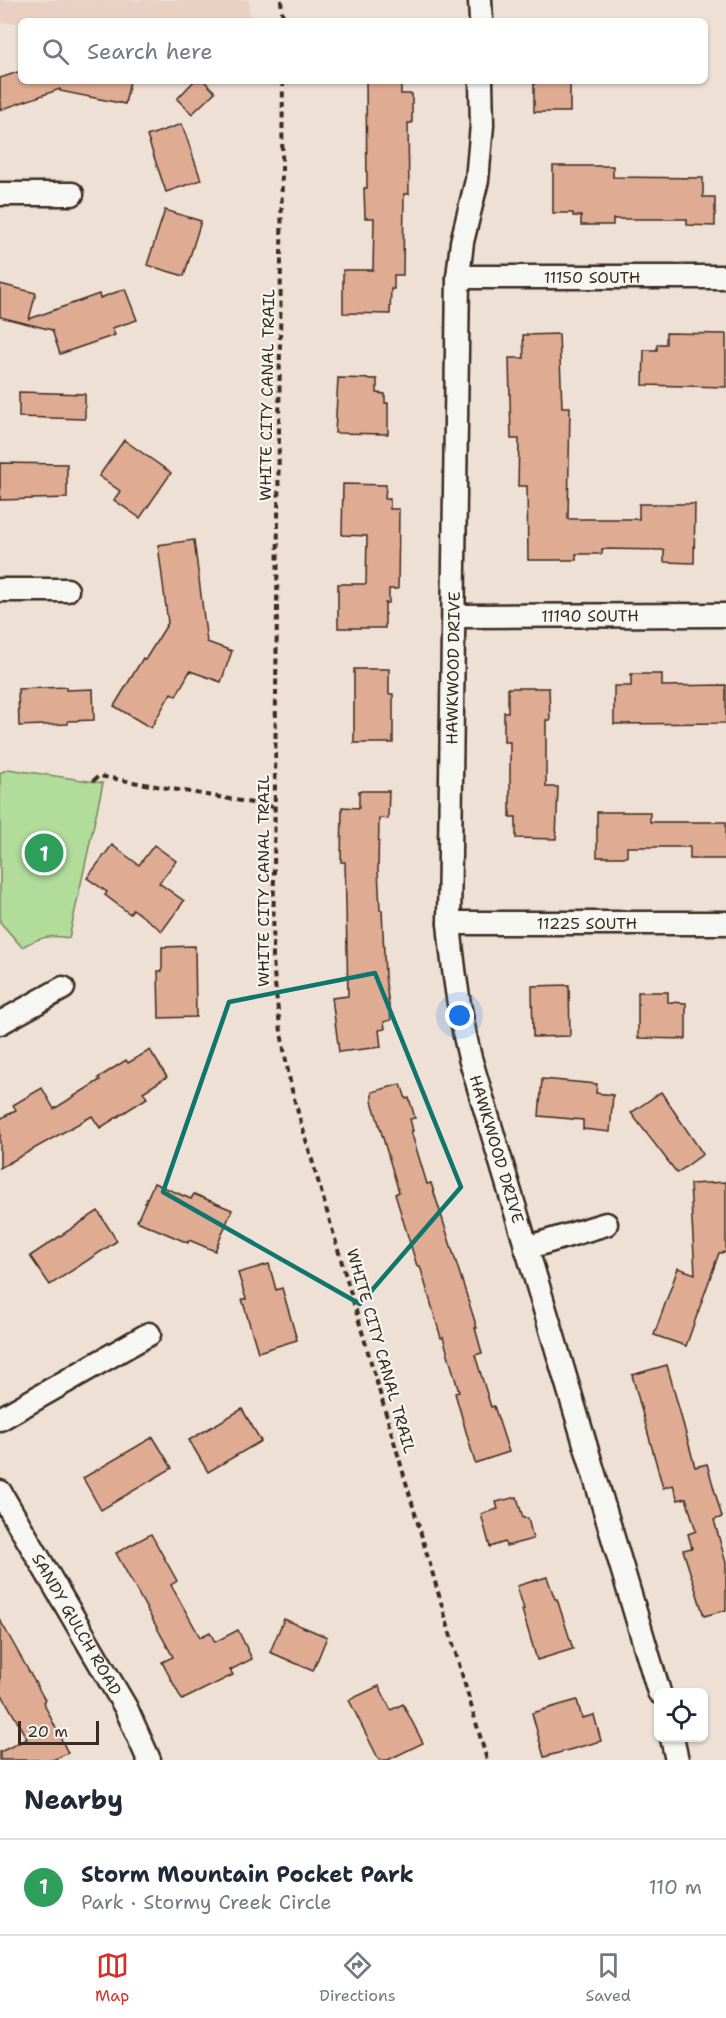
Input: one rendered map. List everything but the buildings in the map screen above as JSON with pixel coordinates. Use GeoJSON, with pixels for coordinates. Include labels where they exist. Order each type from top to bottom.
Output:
{"type":"FeatureCollection","features":[{"type":"Feature","properties":{"kind":"street"},"geometry":{"type":"LineString","coordinates":[[480,0],[481,18]]}},
{"type":"Feature","properties":{"kind":"street","name":"HAWKWOOD DRIVE"},"geometry":{"type":"LineString","coordinates":[[481,84],[481,143],[477,180],[462,242],[458,277],[450,923],[453,969],[462,1025],[525,1248],[658,1688]]}},
{"type":"Feature","properties":{"kind":"street"},"geometry":{"type":"LineString","coordinates":[[0,194],[72,194]]}},
{"type":"Feature","properties":{"kind":"street","name":"11150 SOUTH"},"geometry":{"type":"LineString","coordinates":[[458,277],[726,277]]}},
{"type":"Feature","properties":{"kind":"street"},"geometry":{"type":"LineString","coordinates":[[0,591],[67,590]]}},
{"type":"Feature","properties":{"kind":"street","name":"11190 SOUTH"},"geometry":{"type":"LineString","coordinates":[[454,616],[726,615]]}},
{"type":"Feature","properties":{"kind":"street","name":"11225 SOUTH"},"geometry":{"type":"LineString","coordinates":[[450,923],[726,924]]}},
{"type":"Feature","properties":{"kind":"street"},"geometry":{"type":"LineString","coordinates":[[0,1023],[63,988]]}},
{"type":"Feature","properties":{"kind":"street"},"geometry":{"type":"LineString","coordinates":[[525,1248],[606,1224]]}},
{"type":"Feature","properties":{"kind":"street"},"geometry":{"type":"LineString","coordinates":[[0,1419],[149,1334]]}},
{"type":"Feature","properties":{"kind":"street","name":"SANDY GULCH ROAD"},"geometry":{"type":"LineString","coordinates":[[0,1492],[126,1708],[149,1760]]}},
{"type":"Feature","properties":{"kind":"street"},"geometry":{"type":"LineString","coordinates":[[673,1742],[677,1760]]}},
{"type":"Feature","properties":{"kind":"path"},"geometry":{"type":"LineString","coordinates":[[281,0],[283,18]]}},
{"type":"Feature","properties":{"kind":"path","name":"WHITE CITY CANAL TRAIL"},"geometry":{"type":"LineString","coordinates":[[283,84],[273,958],[275,993],[285,1062],[293,1095],[487,1760]]}},
{"type":"Feature","properties":{"kind":"path"},"geometry":{"type":"LineString","coordinates":[[93,782],[99,776],[275,807]]}},
{"type":"Feature","properties":{"kind":"highlighted area"},"geometry":{"type":"Polygon","coordinates":[[[375,973],[461,1187],[360,1304],[163,1192],[229,1002],[375,973]]]}},
{"type":"Feature","properties":{"kind":"shaded area"},"geometry":{"type":"Polygon","coordinates":[[[0,0],[249,0],[250,18],[18,18],[18,23],[0,23],[0,0]]]}},
{"type":"Feature","properties":{"kind":"green space"},"geometry":{"type":"Polygon","coordinates":[[[8,769],[103,783],[69,938],[56,936],[45,938],[22,947],[0,922],[0,773],[8,769]]]}},
{"type":"Feature","properties":{"kind":"place","name":"Storm Mountain Pocket Park"},"geometry":{"type":"Point","coordinates":[44,853]}}]}
